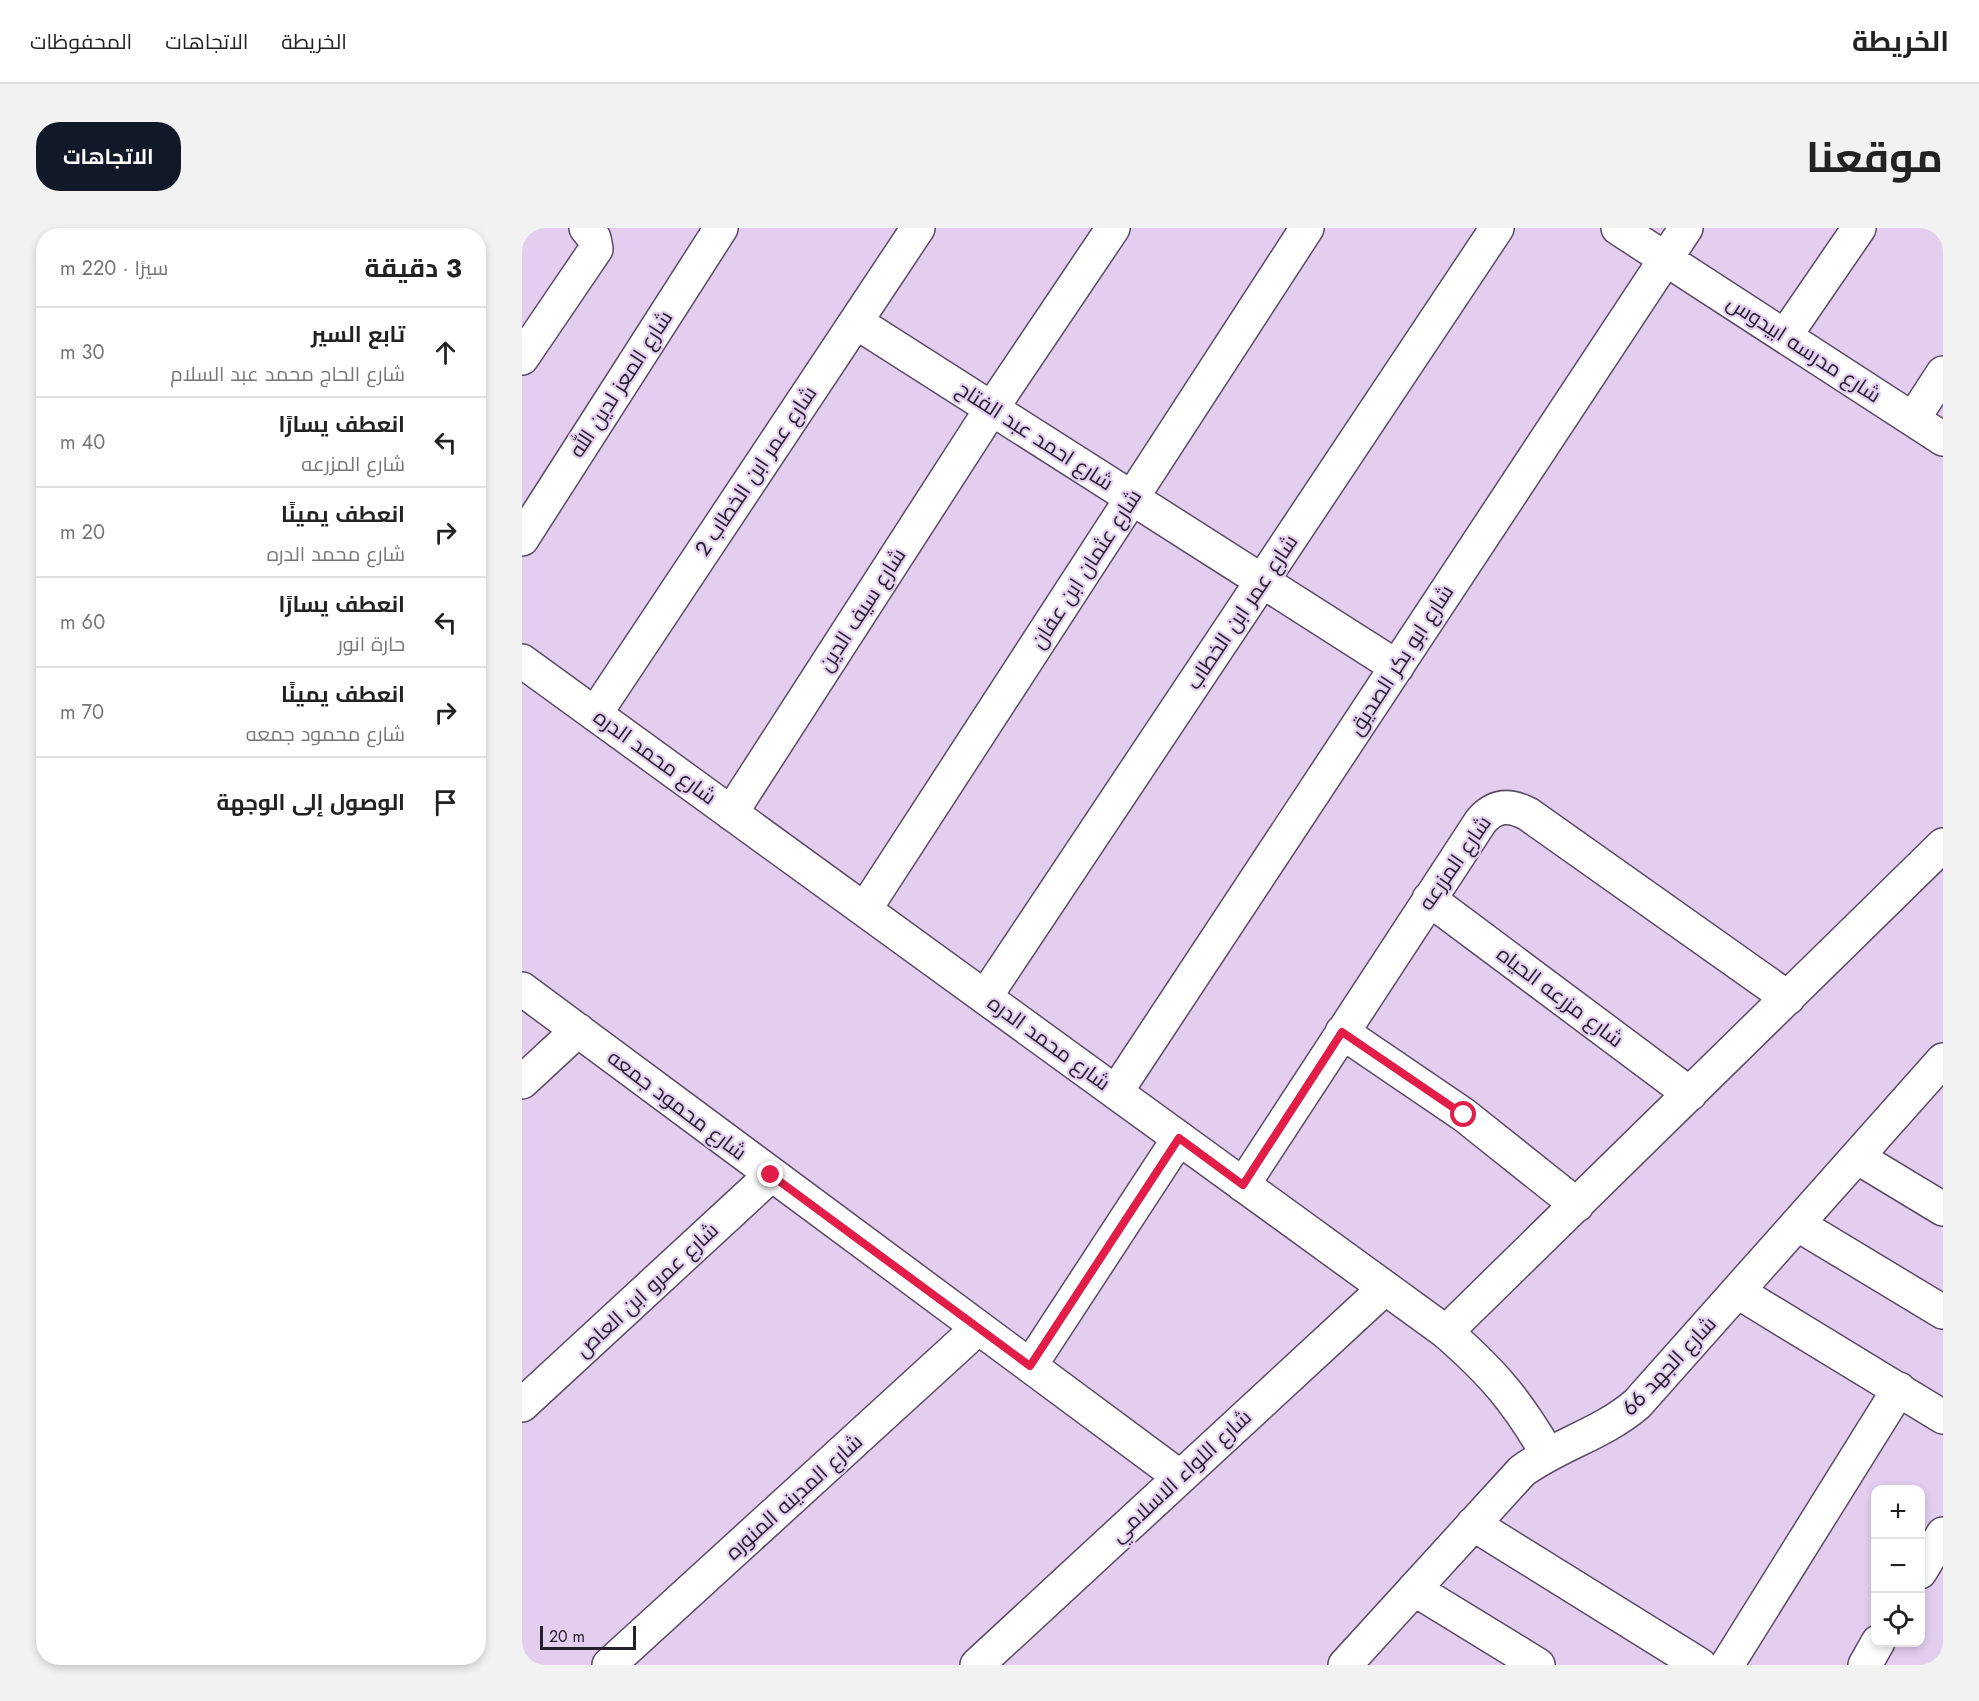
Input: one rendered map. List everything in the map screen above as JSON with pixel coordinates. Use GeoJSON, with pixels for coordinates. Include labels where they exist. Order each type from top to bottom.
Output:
{"type":"FeatureCollection","features":[{"type":"Feature","properties":{"kind":"street"},"geometry":{"type":"LineString","coordinates":[[522,358],[596,249],[594,238],[586,228]]}},
{"type":"Feature","properties":{"kind":"street","name":"شارع المعز لدين الله"},"geometry":{"type":"LineString","coordinates":[[522,539],[721,228]]}},
{"type":"Feature","properties":{"kind":"street","name":"شارع عمر ابن الخطاب 2"},"geometry":{"type":"LineString","coordinates":[[595,714],[918,228]]}},
{"type":"Feature","properties":{"kind":"street","name":"شارع سيف الدين"},"geometry":{"type":"LineString","coordinates":[[731,813],[992,408],[1113,228]]}},
{"type":"Feature","properties":{"kind":"street","name":"شارع عثمان ابن عفان"},"geometry":{"type":"LineString","coordinates":[[865,909],[1307,228]]}},
{"type":"Feature","properties":{"kind":"street","name":"شارع عمر ابن الخطاب"},"geometry":{"type":"LineString","coordinates":[[986,997],[1497,228]]}},
{"type":"Feature","properties":{"kind":"street"},"geometry":{"type":"LineString","coordinates":[[1618,228],[1666,259]]}},
{"type":"Feature","properties":{"kind":"street","name":"شارع ابو بكر الصديق"},"geometry":{"type":"LineString","coordinates":[[1116,1092],[1686,228]]}},
{"type":"Feature","properties":{"kind":"street"},"geometry":{"type":"LineString","coordinates":[[1785,336],[1859,228]]}},
{"type":"Feature","properties":{"kind":"street","name":"شارع مدرسه ابيدوس"},"geometry":{"type":"LineString","coordinates":[[1666,259],[1943,439]]}},
{"type":"Feature","properties":{"kind":"street","name":"شارع احمد عبد الفتاح"},"geometry":{"type":"LineString","coordinates":[[856,322],[1397,667]]}},
{"type":"Feature","properties":{"kind":"street"},"geometry":{"type":"LineString","coordinates":[[1913,419],[1943,373]]}},
{"type":"Feature","properties":{"kind":"street","name":"شارع محمد الدره"},"geometry":{"type":"LineString","coordinates":[[522,661],[1446,1332],[1486,1367],[1513,1399],[1547,1453]]}},
{"type":"Feature","properties":{"kind":"street","name":"شارع المزرعه"},"geometry":{"type":"LineString","coordinates":[[1243,1185],[1429,899],[1490,811],[1503,806],[1516,807],[1788,998]]}},
{"type":"Feature","properties":{"kind":"street"},"geometry":{"type":"LineString","coordinates":[[1446,1332],[1943,846]]}},
{"type":"Feature","properties":{"kind":"street","name":"شارع مزرعه الحياه"},"geometry":{"type":"LineString","coordinates":[[1429,899],[1690,1094]]}},
{"type":"Feature","properties":{"kind":"street","name":"شارع محمود جمعه"},"geometry":{"type":"LineString","coordinates":[[522,989],[1180,1478]]}},
{"type":"Feature","properties":{"kind":"street"},"geometry":{"type":"LineString","coordinates":[[522,1082],[578,1030]]}},
{"type":"Feature","properties":{"kind":"street"},"geometry":{"type":"LineString","coordinates":[[1342,1032],[1464,1115],[1577,1205]]}},
{"type":"Feature","properties":{"kind":"street","name":"شارع الجهد 66"},"geometry":{"type":"LineString","coordinates":[[1345,1665],[1522,1471],[1547,1453],[1598,1432],[1637,1404],[1943,1060]]}},
{"type":"Feature","properties":{"kind":"street"},"geometry":{"type":"LineString","coordinates":[[1030,1366],[1179,1138]]}},
{"type":"Feature","properties":{"kind":"street"},"geometry":{"type":"LineString","coordinates":[[1857,1157],[1943,1209]]}},
{"type":"Feature","properties":{"kind":"street","name":"شارع عمرو ابن العاص"},"geometry":{"type":"LineString","coordinates":[[522,1406],[771,1175]]}},
{"type":"Feature","properties":{"kind":"street"},"geometry":{"type":"LineString","coordinates":[[1797,1224],[1943,1312]]}},
{"type":"Feature","properties":{"kind":"street","name":"شارع اللواء الاسلامي"},"geometry":{"type":"LineString","coordinates":[[978,1665],[1384,1288]]}},
{"type":"Feature","properties":{"kind":"street"},"geometry":{"type":"LineString","coordinates":[[1737,1292],[1943,1417]]}},
{"type":"Feature","properties":{"kind":"street","name":"شارع المدينه المنوره"},"geometry":{"type":"LineString","coordinates":[[609,1665],[978,1328]]}},
{"type":"Feature","properties":{"kind":"street"},"geometry":{"type":"LineString","coordinates":[[1727,1665],[1899,1389]]}},
{"type":"Feature","properties":{"kind":"street"},"geometry":{"type":"LineString","coordinates":[[1473,1524],[1700,1665]]}},
{"type":"Feature","properties":{"kind":"street"},"geometry":{"type":"LineString","coordinates":[[1414,1589],[1538,1665]]}},
{"type":"Feature","properties":{"kind":"street"},"geometry":{"type":"LineString","coordinates":[[1865,1665],[1875,1647]]}},
{"type":"Feature","properties":{"kind":"route"},"geometry":{"type":"LineString","coordinates":[[771,1175],[1030,1366],[1179,1138],[1243,1185],[1342,1032],[1464,1115]]}}]}
